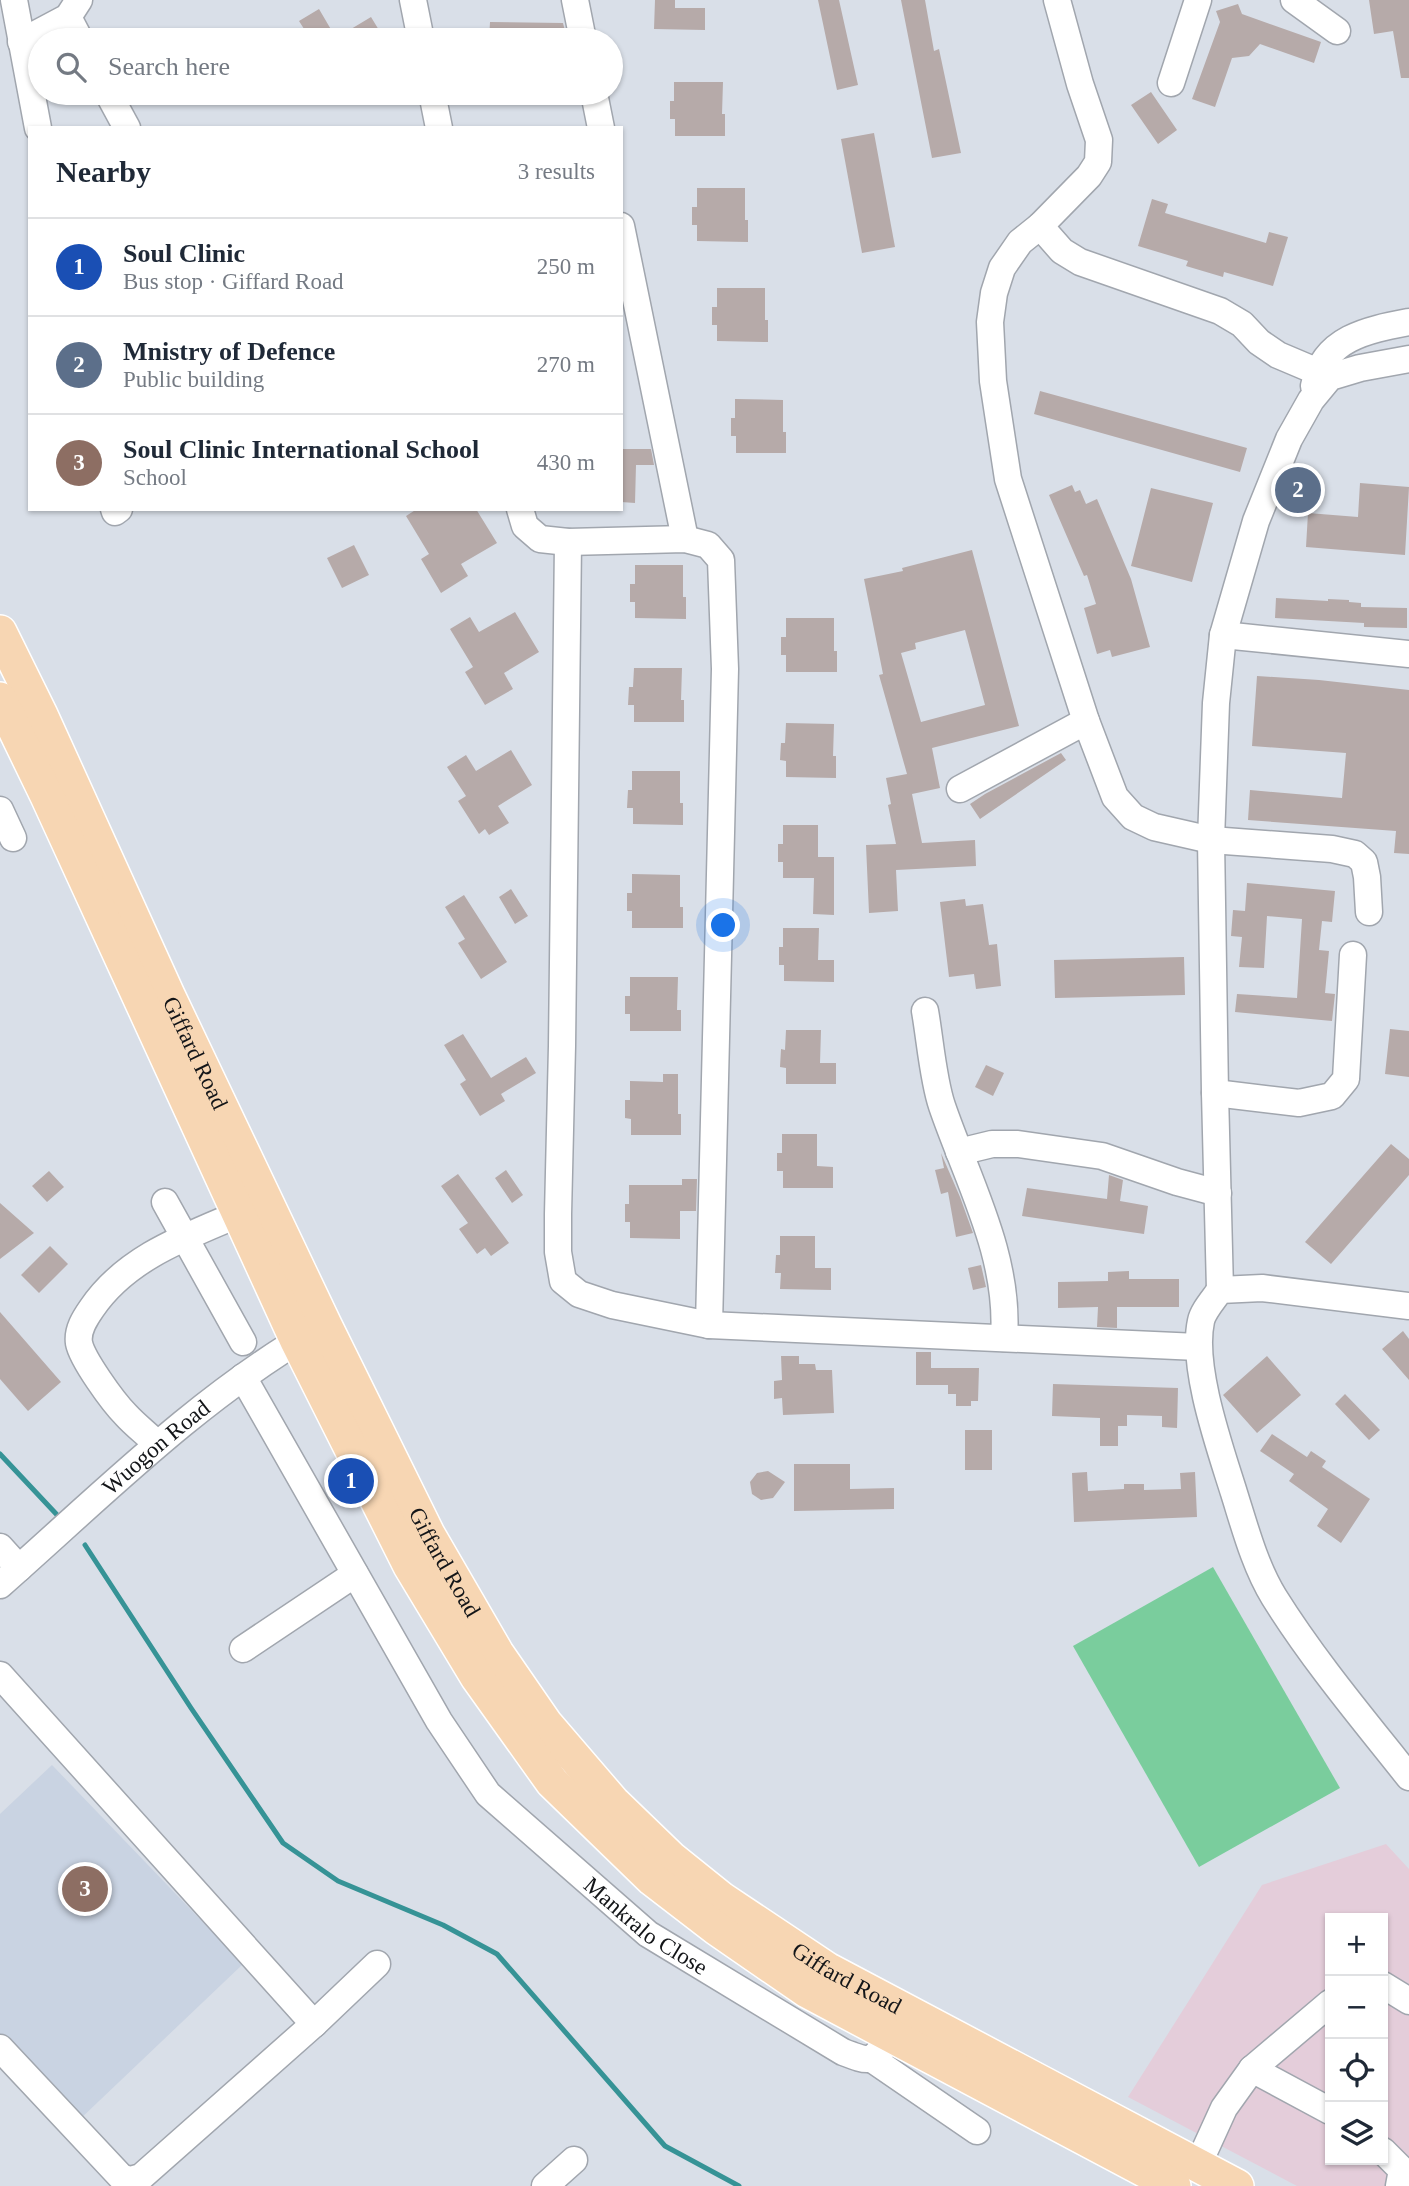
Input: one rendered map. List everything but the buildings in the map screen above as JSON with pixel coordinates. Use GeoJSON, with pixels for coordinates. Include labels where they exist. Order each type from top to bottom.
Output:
{"type":"FeatureCollection","features":[{"type":"Feature","properties":{"kind":"main road","name":"Giffard Road"},"geometry":{"type":"LineString","coordinates":[[0,632],[41,715],[168,995],[410,1566],[477,1677],[552,1782],[652,1880],[882,2048],[1186,2175],[1237,2186]]}},
{"type":"Feature","properties":{"kind":"main road","name":"Giffard Road"},"geometry":{"type":"LineString","coordinates":[[0,699],[239,1214],[497,1653],[546,1724],[612,1802],[671,1858],[722,1899],[827,1969],[1186,2175]]}},
{"type":"Feature","properties":{"kind":"street"},"geometry":{"type":"LineString","coordinates":[[14,0],[28,77]]}},
{"type":"Feature","properties":{"kind":"street"},"geometry":{"type":"LineString","coordinates":[[575,0],[581,28]]}},
{"type":"Feature","properties":{"kind":"street"},"geometry":{"type":"LineString","coordinates":[[1057,0],[1080,84],[1100,140],[1098,162],[1089,176],[1040,226],[1020,242],[1002,268],[994,293],[990,322],[993,381],[1008,479],[1086,721],[1115,797],[1133,817],[1154,827],[1211,840],[1332,849],[1355,854],[1364,862],[1369,912]]}},
{"type":"Feature","properties":{"kind":"street"},"geometry":{"type":"LineString","coordinates":[[1171,83],[1198,0]]}},
{"type":"Feature","properties":{"kind":"street"},"geometry":{"type":"LineString","coordinates":[[1294,0],[1337,31]]}},
{"type":"Feature","properties":{"kind":"street"},"geometry":{"type":"LineString","coordinates":[[418,2],[420,28]]}},
{"type":"Feature","properties":{"kind":"street"},"geometry":{"type":"LineString","coordinates":[[42,28],[73,8],[77,28]]}},
{"type":"Feature","properties":{"kind":"street"},"geometry":{"type":"LineString","coordinates":[[21,42],[28,37]]}},
{"type":"Feature","properties":{"kind":"street"},"geometry":{"type":"LineString","coordinates":[[33,105],[38,126]]}},
{"type":"Feature","properties":{"kind":"street"},"geometry":{"type":"LineString","coordinates":[[115,105],[126,126]]}},
{"type":"Feature","properties":{"kind":"street"},"geometry":{"type":"LineString","coordinates":[[434,105],[439,126]]}},
{"type":"Feature","properties":{"kind":"street"},"geometry":{"type":"LineString","coordinates":[[596,105],[601,126]]}},
{"type":"Feature","properties":{"kind":"street"},"geometry":{"type":"LineString","coordinates":[[1040,226],[1062,251],[1080,262],[1220,311],[1242,324],[1259,342],[1279,355],[1324,374],[1409,359]]}},
{"type":"Feature","properties":{"kind":"street"},"geometry":{"type":"LineString","coordinates":[[623,236],[685,539]]}},
{"type":"Feature","properties":{"kind":"street"},"geometry":{"type":"LineString","coordinates":[[1409,322],[1351,337],[1332,351],[1311,401],[1289,439],[1256,521],[1223,635],[1216,703],[1211,840],[1220,1290],[1201,1319],[1198,1347],[1206,1399],[1225,1466],[1250,1545],[1272,1595],[1303,1640],[1409,1777]]}},
{"type":"Feature","properties":{"kind":"street"},"geometry":{"type":"LineString","coordinates":[[521,511],[525,526],[540,539],[568,542],[685,539],[708,545],[721,560],[725,669],[709,1325]]}},
{"type":"Feature","properties":{"kind":"street"},"geometry":{"type":"LineString","coordinates":[[568,542],[558,1214],[558,1252],[563,1281],[579,1294],[612,1305],[709,1325],[1198,1347]]}},
{"type":"Feature","properties":{"kind":"street"},"geometry":{"type":"LineString","coordinates":[[1223,635],[1409,654]]}},
{"type":"Feature","properties":{"kind":"street"},"geometry":{"type":"LineString","coordinates":[[960,789],[1086,721]]}},
{"type":"Feature","properties":{"kind":"street"},"geometry":{"type":"LineString","coordinates":[[0,810],[13,838]]}},
{"type":"Feature","properties":{"kind":"street"},"geometry":{"type":"LineString","coordinates":[[1215,1093],[1298,1103],[1332,1096],[1346,1079],[1353,955]]}},
{"type":"Feature","properties":{"kind":"street"},"geometry":{"type":"LineString","coordinates":[[925,1011],[941,1103],[993,1242],[1006,1314],[1004,1338]]}},
{"type":"Feature","properties":{"kind":"street"},"geometry":{"type":"LineString","coordinates":[[960,1152],[992,1144],[1018,1144],[1102,1156],[1218,1193]]}},
{"type":"Feature","properties":{"kind":"street"},"geometry":{"type":"LineString","coordinates":[[165,1202],[243,1342]]}},
{"type":"Feature","properties":{"kind":"street"},"geometry":{"type":"LineString","coordinates":[[157,1444],[124,1413],[88,1363],[79,1342],[82,1322],[102,1293],[125,1272],[163,1247],[239,1214]]}},
{"type":"Feature","properties":{"kind":"street"},"geometry":{"type":"LineString","coordinates":[[1220,1290],[1262,1288],[1409,1306]]}},
{"type":"Feature","properties":{"kind":"street","name":"Wuogon Road"},"geometry":{"type":"LineString","coordinates":[[9,1576],[157,1444],[243,1377],[311,1333]]}},
{"type":"Feature","properties":{"kind":"street","name":"Mankralo Close"},"geometry":{"type":"LineString","coordinates":[[243,1377],[439,1721],[488,1794],[648,1934],[843,2052],[865,2060],[882,2048],[976,2131]]}},
{"type":"Feature","properties":{"kind":"street"},"geometry":{"type":"LineString","coordinates":[[0,1547],[9,1576]]}},
{"type":"Feature","properties":{"kind":"street"},"geometry":{"type":"LineString","coordinates":[[243,1649],[355,1574]]}},
{"type":"Feature","properties":{"kind":"street"},"geometry":{"type":"LineString","coordinates":[[0,1675],[314,2024]]}},
{"type":"Feature","properties":{"kind":"street"},"geometry":{"type":"LineString","coordinates":[[0,2048],[121,2177],[130,2180],[141,2177],[314,2024],[377,1964]]}},
{"type":"Feature","properties":{"kind":"street"},"geometry":{"type":"LineString","coordinates":[[1388,1989],[1409,2001]]}},
{"type":"Feature","properties":{"kind":"street"},"geometry":{"type":"LineString","coordinates":[[1186,2175],[1224,2108],[1252,2069],[1325,2007]]}},
{"type":"Feature","properties":{"kind":"street"},"geometry":{"type":"LineString","coordinates":[[1252,2069],[1325,2108]]}},
{"type":"Feature","properties":{"kind":"street"},"geometry":{"type":"LineString","coordinates":[[1388,2156],[1405,2171]]}},
{"type":"Feature","properties":{"kind":"street"},"geometry":{"type":"LineString","coordinates":[[545,2186],[574,2160]]}},
{"type":"Feature","properties":{"kind":"shaded area"},"geometry":{"type":"Polygon","coordinates":[[[52,1765],[243,1964],[78,2121],[0,2040],[0,1814],[52,1765]]]}},
{"type":"Feature","properties":{"kind":"shaded area"},"geometry":{"type":"Polygon","coordinates":[[[1386,1844],[1409,1869],[1409,2186],[1297,2186],[1128,2097],[1262,1885],[1386,1844]]]}},
{"type":"Feature","properties":{"kind":"green space"},"geometry":{"type":"Polygon","coordinates":[[[1213,1567],[1340,1788],[1199,1867],[1073,1646],[1213,1567]]]}},
{"type":"Feature","properties":{"kind":"waterway"},"geometry":{"type":"LineString","coordinates":[[0,1454],[60,1518]]}},
{"type":"Feature","properties":{"kind":"waterway"},"geometry":{"type":"LineString","coordinates":[[85,1545],[283,1843],[338,1881],[443,1925],[497,1954],[665,2146],[739,2186]]}},
{"type":"Feature","properties":{"kind":"place","name":"Mnistry of Defence"},"geometry":{"type":"Point","coordinates":[1298,490]}},
{"type":"Feature","properties":{"kind":"place","name":"Soul Clinic"},"geometry":{"type":"Point","coordinates":[351,1481]}},
{"type":"Feature","properties":{"kind":"place","name":"Soul Clinic International School"},"geometry":{"type":"Point","coordinates":[85,1889]}}]}
